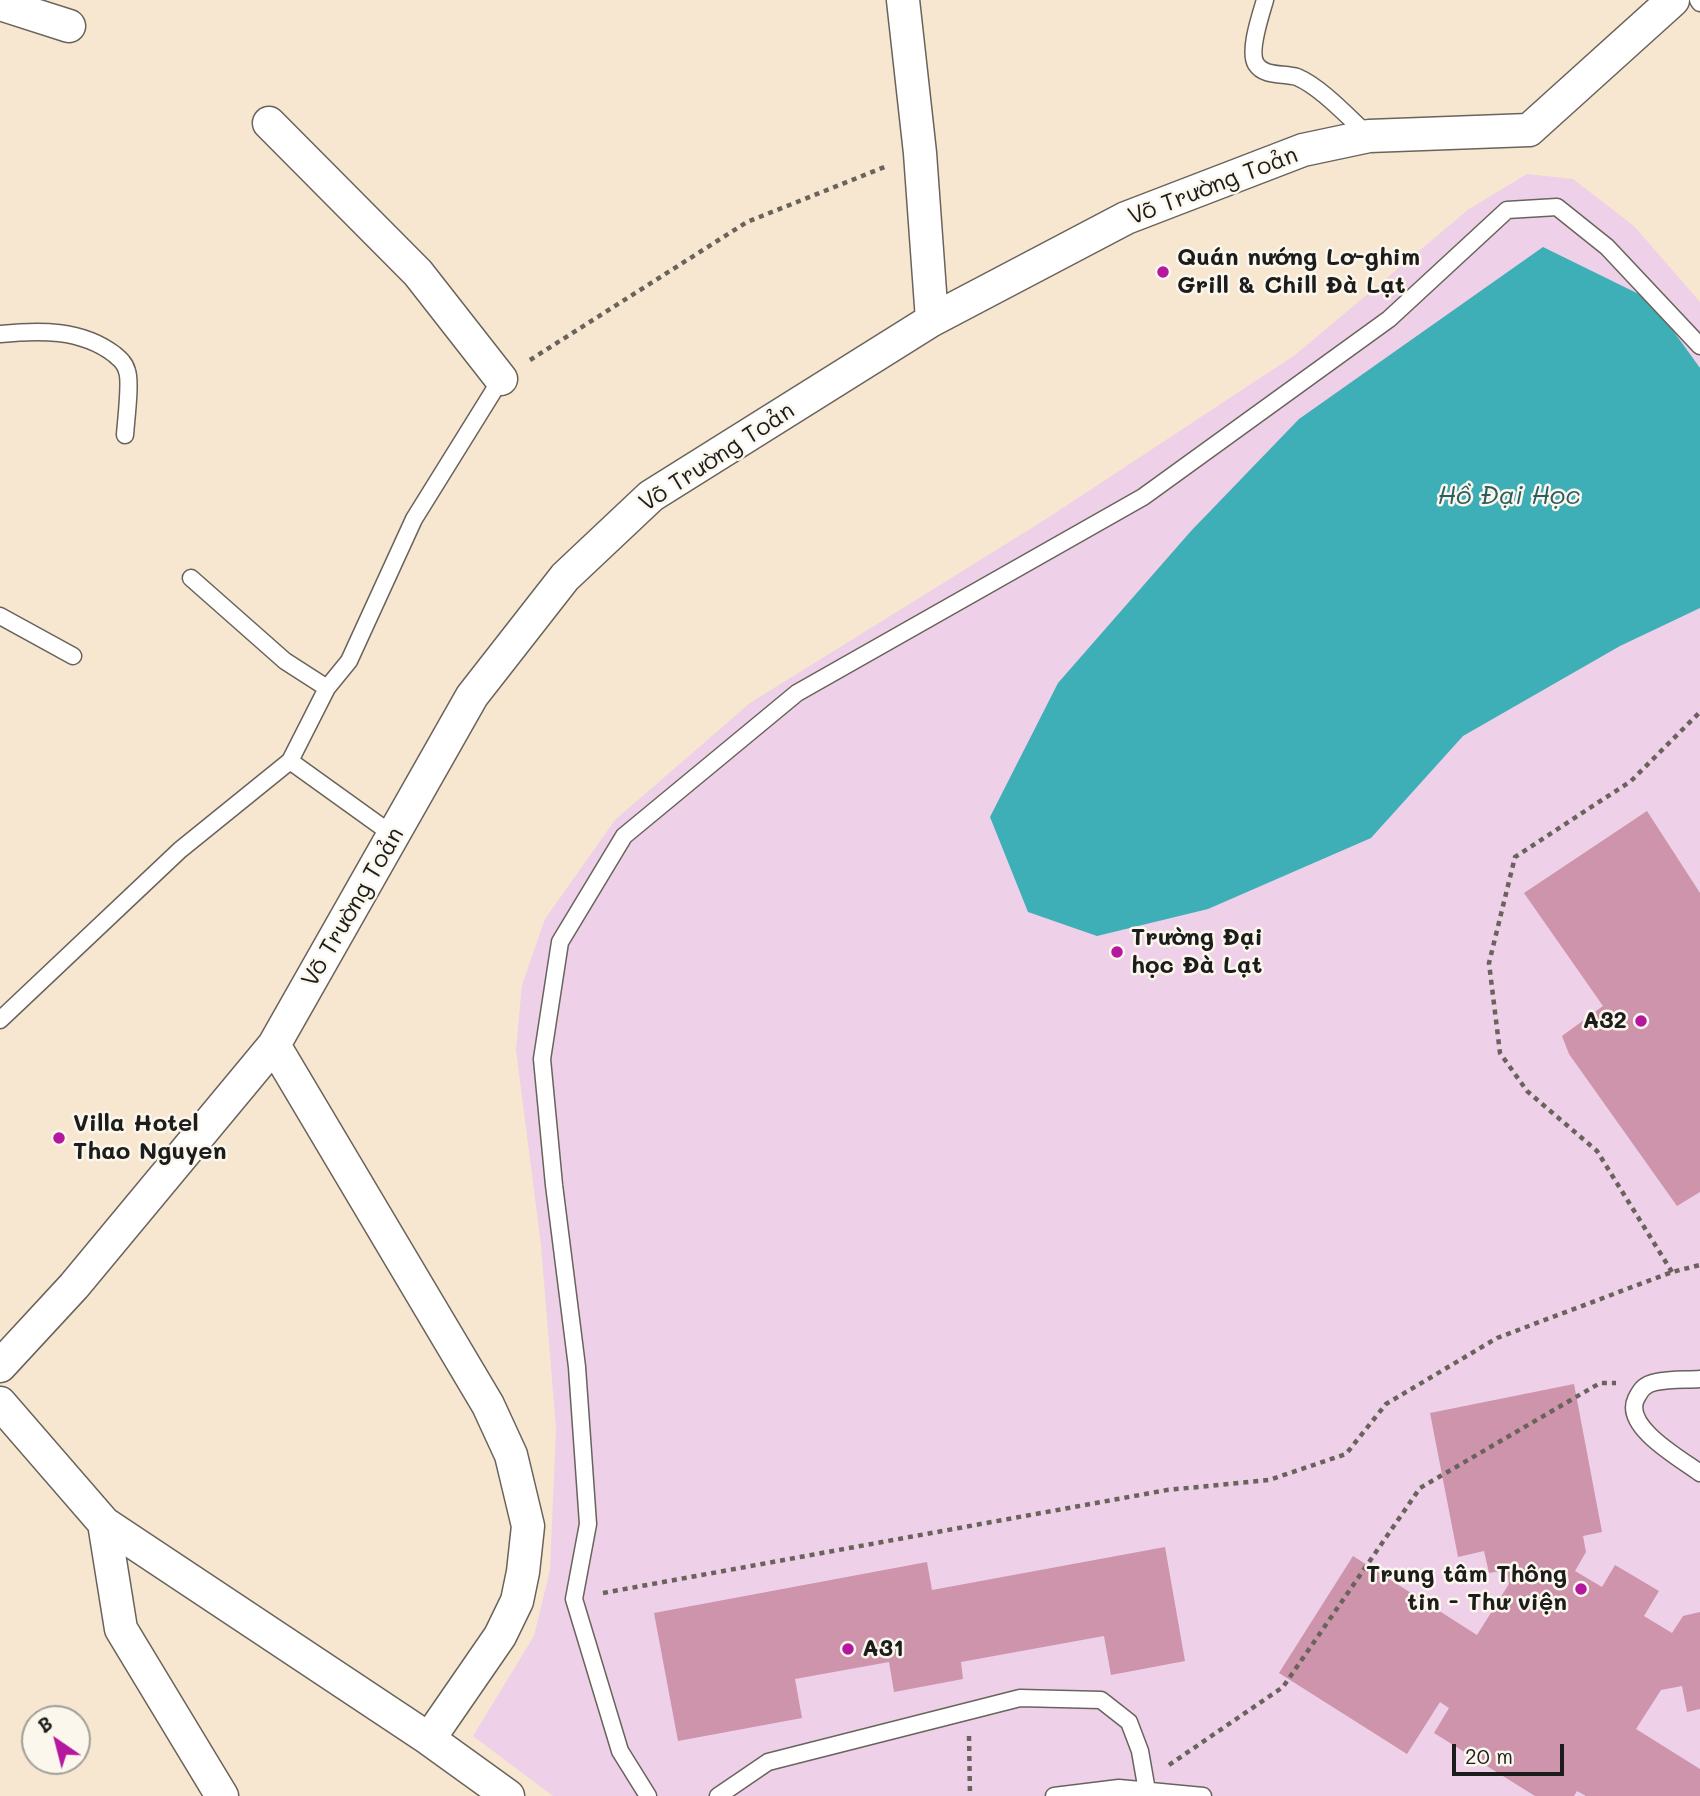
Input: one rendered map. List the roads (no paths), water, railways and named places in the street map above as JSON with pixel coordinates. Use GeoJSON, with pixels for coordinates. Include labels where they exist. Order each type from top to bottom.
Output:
{"type":"FeatureCollection","features":[{"type":"Feature","properties":{"kind":"street"},"geometry":{"type":"LineString","coordinates":[[903,0],[920,153],[932,320]]}},
{"type":"Feature","properties":{"kind":"street","name":"Võ Trường Toản"},"geometry":{"type":"LineString","coordinates":[[0,1366],[74,1286],[274,1045],[472,696],[565,577],[651,496],[932,320],[1126,218],[1303,150],[1369,136],[1529,130],[1673,0]]}},
{"type":"Feature","properties":{"kind":"street"},"geometry":{"type":"LineString","coordinates":[[0,4],[69,26]]}},
{"type":"Feature","properties":{"kind":"street"},"geometry":{"type":"LineString","coordinates":[[269,123],[418,273],[501,379]]}},
{"type":"Feature","properties":{"kind":"street"},"geometry":{"type":"LineString","coordinates":[[274,1045],[488,1405],[511,1455],[528,1526],[517,1601],[500,1636],[429,1739]]}},
{"type":"Feature","properties":{"kind":"street"},"geometry":{"type":"LineString","coordinates":[[0,1403],[104,1523],[429,1739],[508,1796]]}},
{"type":"Feature","properties":{"kind":"street"},"geometry":{"type":"LineString","coordinates":[[104,1523],[121,1629],[222,1796]]}},
{"type":"Feature","properties":{"kind":"lane"},"geometry":{"type":"LineString","coordinates":[[1265,0],[1256,33],[1255,64],[1265,72],[1298,78],[1318,91],[1369,136]]}},
{"type":"Feature","properties":{"kind":"lane"},"geometry":{"type":"LineString","coordinates":[[648,1796],[620,1751],[574,1599],[588,1524],[577,1367],[554,1185],[542,1059],[560,942],[624,836],[797,693],[1143,497],[1389,318],[1507,210],[1557,207],[1607,247],[1700,346]]}},
{"type":"Feature","properties":{"kind":"lane"},"geometry":{"type":"LineString","coordinates":[[0,334],[58,332],[105,348],[122,360],[128,372],[125,435]]}},
{"type":"Feature","properties":{"kind":"lane"},"geometry":{"type":"LineString","coordinates":[[0,1020],[180,850],[290,761],[327,688],[349,660],[414,519],[501,379]]}},
{"type":"Feature","properties":{"kind":"lane"},"geometry":{"type":"LineString","coordinates":[[191,578],[285,661],[327,688]]}},
{"type":"Feature","properties":{"kind":"lane"},"geometry":{"type":"LineString","coordinates":[[0,616],[73,656]]}},
{"type":"Feature","properties":{"kind":"lane"},"geometry":{"type":"LineString","coordinates":[[290,761],[393,835]]}},
{"type":"Feature","properties":{"kind":"lane"},"geometry":{"type":"LineString","coordinates":[[1700,1379],[1655,1382],[1642,1388],[1634,1403],[1637,1421],[1654,1440],[1700,1473]]}},
{"type":"Feature","properties":{"kind":"lane"},"geometry":{"type":"LineString","coordinates":[[718,1796],[768,1762],[1020,1698],[1101,1700],[1129,1722],[1140,1751],[1146,1786]]}},
{"type":"Feature","properties":{"kind":"lane"},"geometry":{"type":"LineString","coordinates":[[1054,1796],[1146,1786],[1203,1796]]}},
{"type":"Feature","properties":{"kind":"water","name":"Hồ Đại Học"},"geometry":{"type":"Polygon","coordinates":[[[1543,247],[1651,300],[1700,368],[1700,608],[1620,646],[1463,736],[1371,838],[1208,909],[1097,936],[1028,912],[990,817],[1058,683],[1191,531],[1299,419],[1543,247]]]}},
{"type":"Feature","properties":{"kind":"place","name":"Quán nướng Lơ-ghim Grill & Chill Đà Lạt"},"geometry":{"type":"Point","coordinates":[1163,272]}},
{"type":"Feature","properties":{"kind":"place","name":"Trường Đại học Đà Lạt"},"geometry":{"type":"Point","coordinates":[1117,952]}},
{"type":"Feature","properties":{"kind":"place","name":"A32"},"geometry":{"type":"Point","coordinates":[1641,1021]}},
{"type":"Feature","properties":{"kind":"place","name":"Villa Hotel Thao Nguyen"},"geometry":{"type":"Point","coordinates":[59,1138]}},
{"type":"Feature","properties":{"kind":"place","name":"Trung tâm Thông tin - Thư viện"},"geometry":{"type":"Point","coordinates":[1581,1589]}},
{"type":"Feature","properties":{"kind":"place","name":"A31"},"geometry":{"type":"Point","coordinates":[848,1649]}}]}
